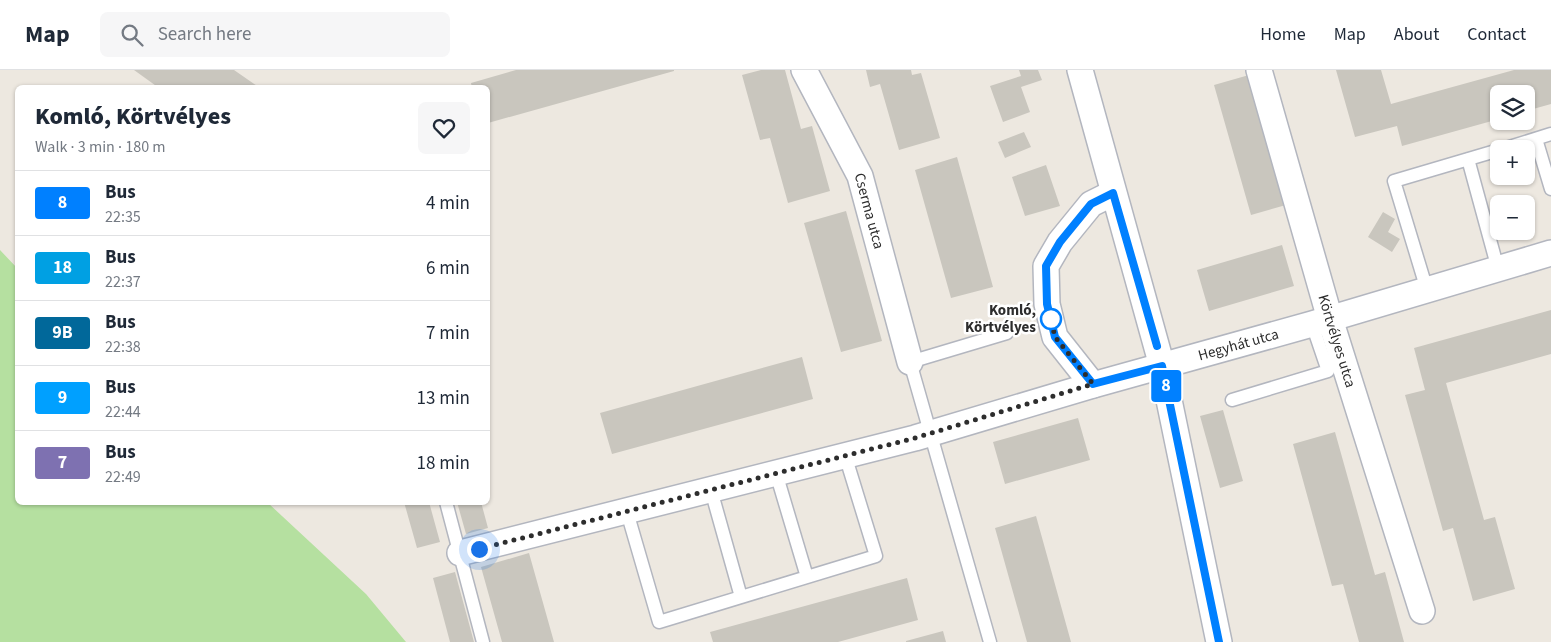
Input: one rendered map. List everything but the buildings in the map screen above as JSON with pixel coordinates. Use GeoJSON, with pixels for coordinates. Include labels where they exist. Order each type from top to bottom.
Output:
{"type":"FeatureCollection","features":[{"type":"Feature","properties":{"kind":"street","name":"Cserma utca"},"geometry":{"type":"LineString","coordinates":[[804,70],[860,176],[910,362]]}},
{"type":"Feature","properties":{"kind":"street"},"geometry":{"type":"LineString","coordinates":[[1080,70],[1162,366],[1219,642]]}},
{"type":"Feature","properties":{"kind":"street","name":"Körtvélyes utca"},"geometry":{"type":"LineString","coordinates":[[1260,70],[1321,322],[1422,611]]}},
{"type":"Feature","properties":{"kind":"street"},"geometry":{"type":"LineString","coordinates":[[1093,384],[1055,337],[1047,304],[1046,266],[1060,242],[1091,204],[1113,193]]}},
{"type":"Feature","properties":{"kind":"street","name":"Hegyhát utca"},"geometry":{"type":"LineString","coordinates":[[460,554],[932,432],[1093,384],[1321,322],[1551,253]]}},
{"type":"Feature","properties":{"kind":"lane"},"geometry":{"type":"LineString","coordinates":[[1533,140],[1551,134]]}},
{"type":"Feature","properties":{"kind":"lane"},"geometry":{"type":"LineString","coordinates":[[1536,139],[1551,189]]}},
{"type":"Feature","properties":{"kind":"lane"},"geometry":{"type":"LineString","coordinates":[[1427,290],[1394,181],[1490,153]]}},
{"type":"Feature","properties":{"kind":"lane"},"geometry":{"type":"LineString","coordinates":[[1468,159],[1498,269]]}},
{"type":"Feature","properties":{"kind":"lane"},"geometry":{"type":"LineString","coordinates":[[1232,400],[1328,371],[1321,322]]}},
{"type":"Feature","properties":{"kind":"lane"},"geometry":{"type":"LineString","coordinates":[[990,642],[932,432],[910,362],[1007,333]]}},
{"type":"Feature","properties":{"kind":"lane"},"geometry":{"type":"LineString","coordinates":[[627,512],[659,622],[876,556],[844,455]]}},
{"type":"Feature","properties":{"kind":"lane"},"geometry":{"type":"LineString","coordinates":[[776,473],[808,577]]}},
{"type":"Feature","properties":{"kind":"lane"},"geometry":{"type":"LineString","coordinates":[[711,490],[741,597]]}},
{"type":"Feature","properties":{"kind":"lane"},"geometry":{"type":"LineString","coordinates":[[447,505],[483,642]]}},
{"type":"Feature","properties":{"kind":"green space"},"geometry":{"type":"Polygon","coordinates":[[[0,250],[15,266],[15,505],[270,505],[366,594],[406,642],[0,642],[0,250]]]}},
{"type":"Feature","properties":{"kind":"bus line","name":"8"},"geometry":{"type":"LineString","coordinates":[[1157,346],[1113,193],[1091,204],[1060,242],[1046,266],[1047,304],[1055,337],[1093,384],[1162,366],[1219,642]]}},
{"type":"Feature","properties":{"kind":"place","name":"Komló, Körtvélyes"},"geometry":{"type":"Point","coordinates":[1051,319]}},
{"type":"Feature","properties":{"kind":"route"},"geometry":{"type":"LineString","coordinates":[[479,549],[915,438],[1093,384],[1055,337],[1051,319]]}}]}
